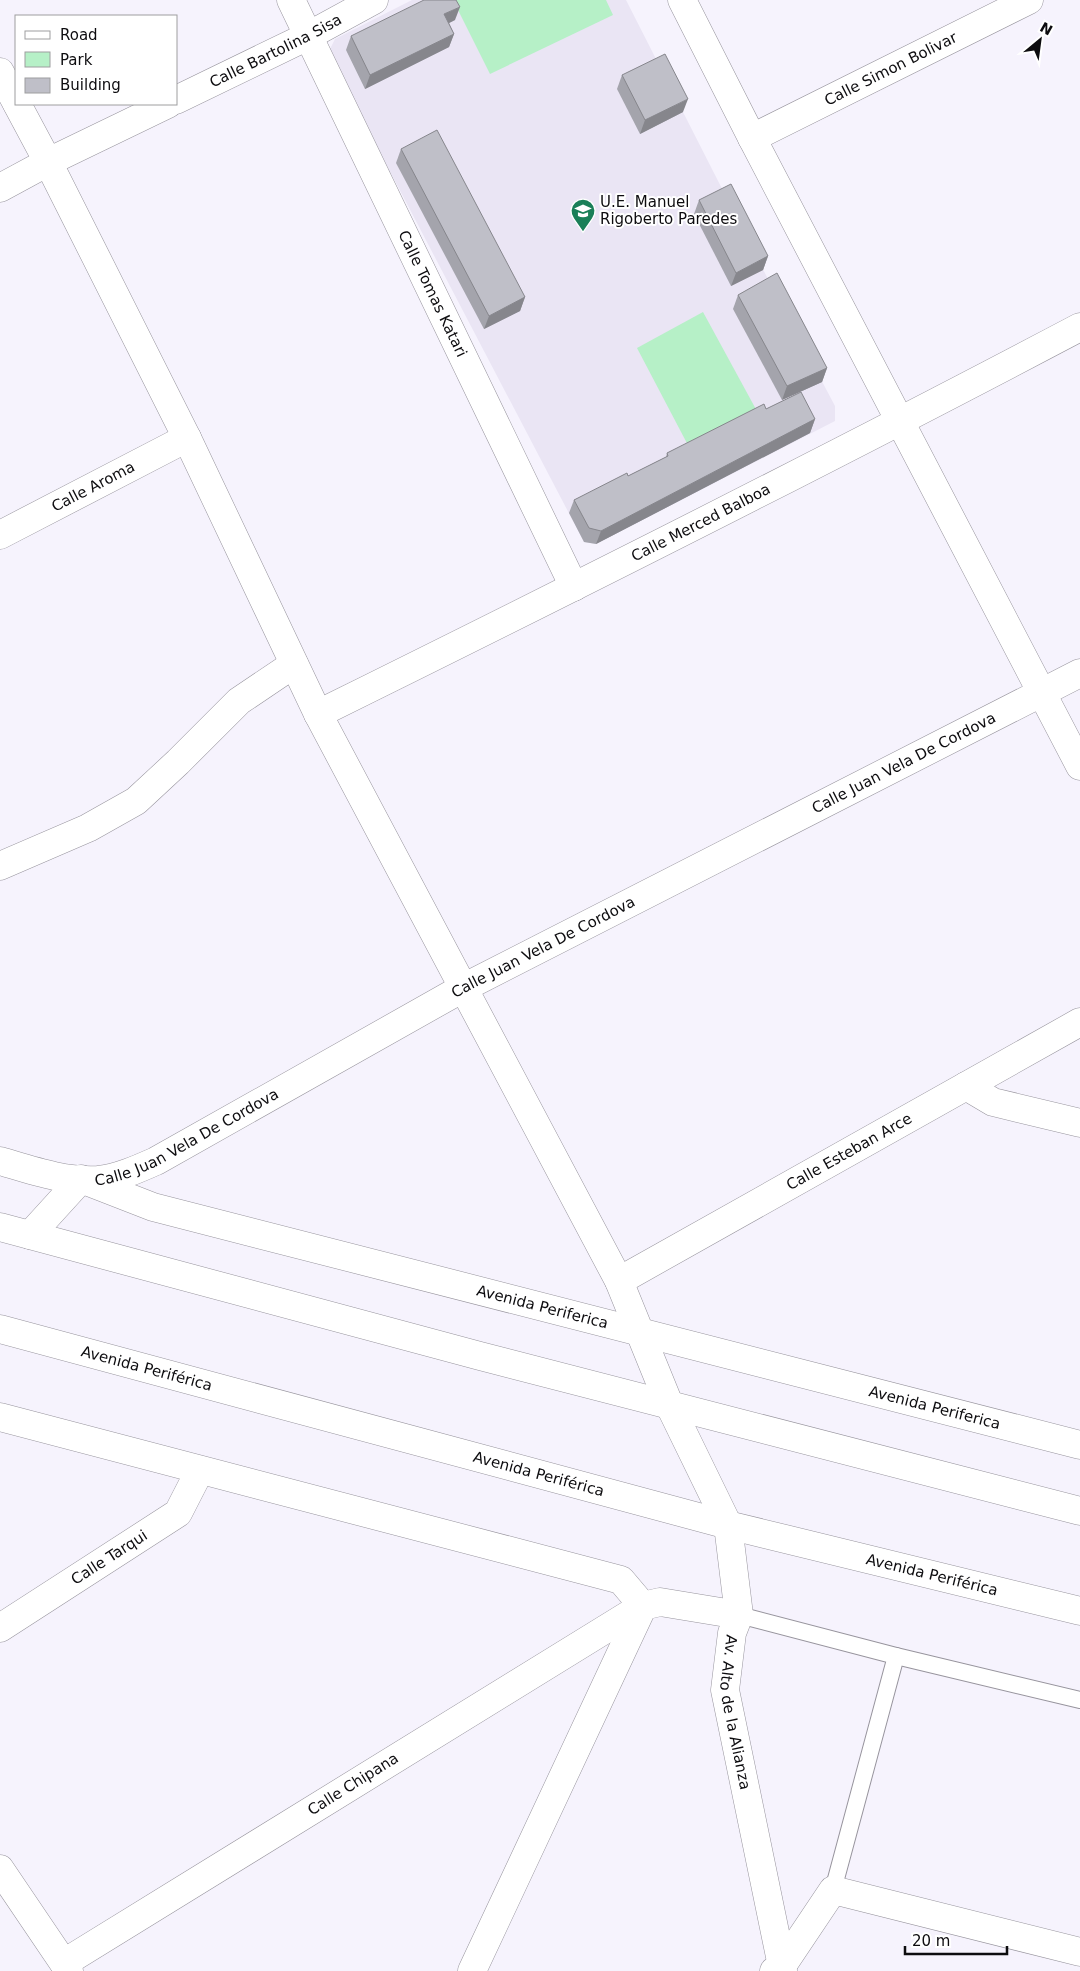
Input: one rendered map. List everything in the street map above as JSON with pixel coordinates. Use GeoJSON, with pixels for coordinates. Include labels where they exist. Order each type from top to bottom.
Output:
{"type":"FeatureCollection","features":[{"type":"Feature","properties":{"kind":"street","name":"Calle Tomas Katari"},"geometry":{"type":"LineString","coordinates":[[291,0],[574,587]]}},
{"type":"Feature","properties":{"kind":"street","name":"Calle Bartolina Sisa"},"geometry":{"type":"LineString","coordinates":[[178,99],[308,36],[374,0]]}},
{"type":"Feature","properties":{"kind":"street"},"geometry":{"type":"LineString","coordinates":[[682,0],[752,138],[1080,766]]}},
{"type":"Feature","properties":{"kind":"street","name":"Calle Simon Bolivar"},"geometry":{"type":"LineString","coordinates":[[752,138],[1029,0]]}},
{"type":"Feature","properties":{"kind":"street","name":"Av. Alto de la Alianza"},"geometry":{"type":"LineString","coordinates":[[0,72],[15,99]]}},
{"type":"Feature","properties":{"kind":"street","name":"Av. Alto de la Alianza"},"geometry":{"type":"LineString","coordinates":[[18,105],[187,438],[318,714],[619,1281],[669,1404],[728,1525],[738,1615],[732,1633],[725,1690],[783,1970]]}},
{"type":"Feature","properties":{"kind":"street"},"geometry":{"type":"LineString","coordinates":[[0,188],[48,162],[166,105]]}},
{"type":"Feature","properties":{"kind":"street","name":"Calle Merced Balboa"},"geometry":{"type":"LineString","coordinates":[[318,714],[900,422],[1080,327]]}},
{"type":"Feature","properties":{"kind":"street","name":"Calle Aroma"},"geometry":{"type":"LineString","coordinates":[[0,536],[187,438]]}},
{"type":"Feature","properties":{"kind":"street"},"geometry":{"type":"LineString","coordinates":[[0,866],[88,828],[136,801],[239,701],[294,664]]}},
{"type":"Feature","properties":{"kind":"street","name":"Calle Juan Vela De Cordova"},"geometry":{"type":"LineString","coordinates":[[0,1161],[66,1178],[98,1180],[127,1173],[156,1161],[463,988],[1080,673]]}},
{"type":"Feature","properties":{"kind":"street","name":"Calle Esteban Arce"},"geometry":{"type":"LineString","coordinates":[[619,1281],[1080,1022]]}},
{"type":"Feature","properties":{"kind":"street"},"geometry":{"type":"LineString","coordinates":[[966,1086],[993,1102],[1080,1124]]}},
{"type":"Feature","properties":{"kind":"street"},"geometry":{"type":"LineString","coordinates":[[30,1235],[81,1179]]}},
{"type":"Feature","properties":{"kind":"street","name":"Avenida Periferica"},"geometry":{"type":"LineString","coordinates":[[81,1179],[153,1207],[1080,1445]]}},
{"type":"Feature","properties":{"kind":"street"},"geometry":{"type":"LineString","coordinates":[[0,1227],[471,1354],[1080,1511]]}},
{"type":"Feature","properties":{"kind":"street","name":"Avenida Periférica"},"geometry":{"type":"LineString","coordinates":[[0,1329],[728,1525],[1080,1611]]}},
{"type":"Feature","properties":{"kind":"street"},"geometry":{"type":"LineString","coordinates":[[0,1417],[621,1580],[643,1606]]}},
{"type":"Feature","properties":{"kind":"street","name":"Calle Tarqui"},"geometry":{"type":"LineString","coordinates":[[0,1628],[178,1513],[200,1470]]}},
{"type":"Feature","properties":{"kind":"street"},"geometry":{"type":"LineString","coordinates":[[643,1606],[660,1602],[738,1615]]}},
{"type":"Feature","properties":{"kind":"street"},"geometry":{"type":"LineString","coordinates":[[472,1971],[643,1606]]}},
{"type":"Feature","properties":{"kind":"street","name":"Calle Chipana"},"geometry":{"type":"LineString","coordinates":[[67,1967],[643,1606]]}},
{"type":"Feature","properties":{"kind":"street"},"geometry":{"type":"LineString","coordinates":[[0,1869],[67,1967]]}},
{"type":"Feature","properties":{"kind":"street"},"geometry":{"type":"LineString","coordinates":[[783,1970],[832,1890],[1080,1952]]}},
{"type":"Feature","properties":{"kind":"lane"},"geometry":{"type":"LineString","coordinates":[[738,1615],[896,1656],[1080,1700]]}},
{"type":"Feature","properties":{"kind":"lane"},"geometry":{"type":"LineString","coordinates":[[832,1890],[896,1656]]}},
{"type":"Feature","properties":{"kind":"shaded area"},"geometry":{"type":"Polygon","coordinates":[[[412,0],[626,0],[772,287],[835,406],[835,421],[596,544],[584,542],[328,53],[335,39],[412,0]]]}},
{"type":"Feature","properties":{"kind":"green space"},"geometry":{"type":"Polygon","coordinates":[[[453,0],[606,0],[613,15],[490,74],[453,0]]]}},
{"type":"Feature","properties":{"kind":"green space"},"geometry":{"type":"Polygon","coordinates":[[[703,312],[758,413],[690,449],[637,348],[703,312]]]}},
{"type":"Feature","properties":{"kind":"building"},"geometry":{"type":"Polygon","coordinates":[[[424,0],[456,0],[460,7],[444,14],[454,34],[370,75],[351,36],[424,0]]]}},
{"type":"Feature","properties":{"kind":"building"},"geometry":{"type":"Polygon","coordinates":[[[665,54],[688,99],[645,120],[622,75],[665,54]]]}},
{"type":"Feature","properties":{"kind":"building"},"geometry":{"type":"Polygon","coordinates":[[[437,130],[525,297],[489,316],[401,149],[437,130]]]}},
{"type":"Feature","properties":{"kind":"building"},"geometry":{"type":"Polygon","coordinates":[[[731,184],[768,256],[736,273],[699,200],[731,184]]]}},
{"type":"Feature","properties":{"kind":"building"},"geometry":{"type":"Polygon","coordinates":[[[777,273],[827,368],[787,386],[738,295],[777,273]]]}},
{"type":"Feature","properties":{"kind":"building"},"geometry":{"type":"Polygon","coordinates":[[[801,392],[815,419],[601,531],[589,528],[574,500],[627,473],[628,476],[668,456],[667,453],[764,404],[766,409],[801,392]]]}},
{"type":"Feature","properties":{"kind":"place","name":"U.E. Manuel Rigoberto Paredes"},"geometry":{"type":"Point","coordinates":[583,232]}}]}
